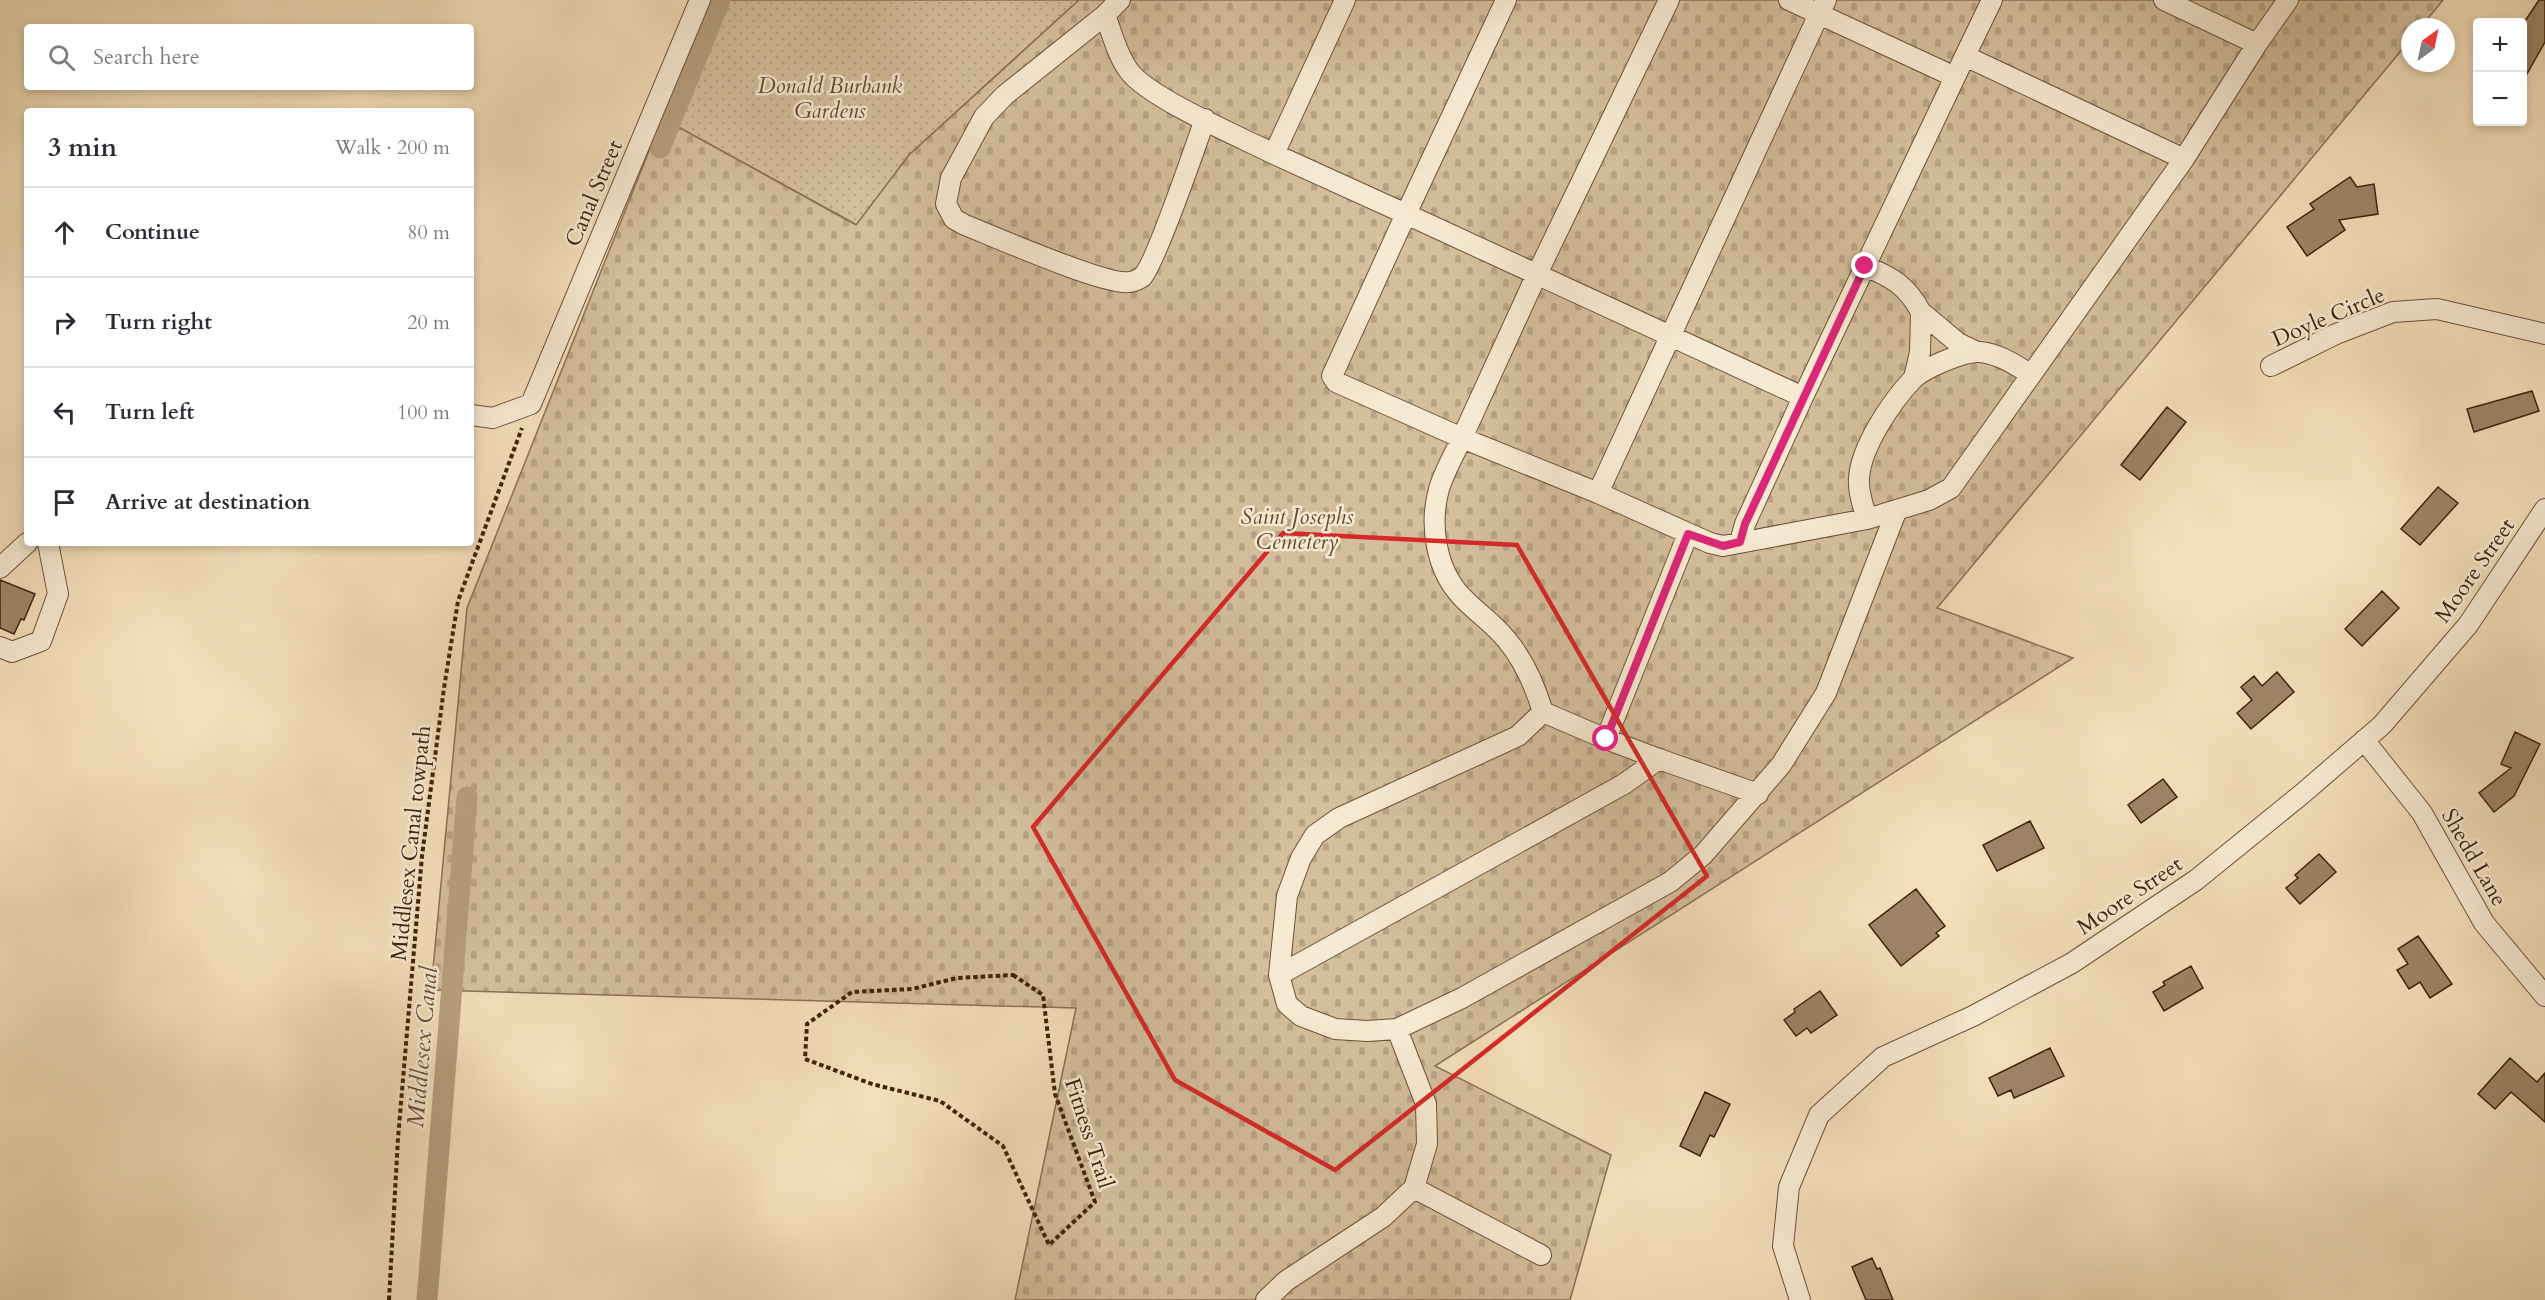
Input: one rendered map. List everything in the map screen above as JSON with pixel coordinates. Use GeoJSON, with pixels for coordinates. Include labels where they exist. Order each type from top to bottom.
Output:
{"type":"FeatureCollection","features":[{"type":"Feature","properties":{"kind":"street","name":"Canal Street"},"geometry":{"type":"LineString","coordinates":[[531,404],[699,0]]}},
{"type":"Feature","properties":{"kind":"street"},"geometry":{"type":"LineString","coordinates":[[1120,0],[1105,15],[1005,95],[984,117],[951,178],[946,204],[954,219],[1044,256],[1117,281],[1130,282],[1144,276],[1205,119]]}},
{"type":"Feature","properties":{"kind":"street"},"geometry":{"type":"LineString","coordinates":[[1274,154],[1345,0]]}},
{"type":"Feature","properties":{"kind":"street"},"geometry":{"type":"LineString","coordinates":[[1506,0],[1333,369],[1332,376],[1336,382],[1462,438],[1688,534],[1723,546],[1896,512],[1929,500],[1951,488],[2184,159],[2257,44],[2288,0]]}},
{"type":"Feature","properties":{"kind":"street"},"geometry":{"type":"LineString","coordinates":[[1669,0],[1537,274],[1440,488],[1435,513],[1438,552],[1447,579],[1461,597],[1506,639],[1521,661],[1535,686],[1544,712],[1606,739],[1758,794]]}},
{"type":"Feature","properties":{"kind":"street"},"geometry":{"type":"LineString","coordinates":[[1789,0],[1822,7],[1955,77]]}},
{"type":"Feature","properties":{"kind":"street"},"geometry":{"type":"LineString","coordinates":[[1740,542],[1745,524],[1803,397],[1992,0]]}},
{"type":"Feature","properties":{"kind":"street"},"geometry":{"type":"LineString","coordinates":[[2164,0],[2257,44]]}},
{"type":"Feature","properties":{"kind":"street"},"geometry":{"type":"LineString","coordinates":[[1598,494],[1822,7]]}},
{"type":"Feature","properties":{"kind":"street"},"geometry":{"type":"LineString","coordinates":[[1105,15],[1127,69],[1137,81],[1205,119],[1274,154],[1803,397]]}},
{"type":"Feature","properties":{"kind":"street"},"geometry":{"type":"LineString","coordinates":[[1965,56],[2184,159]]}},
{"type":"Feature","properties":{"kind":"street"},"geometry":{"type":"LineString","coordinates":[[1865,266],[1890,276],[1901,284],[1921,312],[1958,343],[1977,352],[2010,361],[2030,374]]}},
{"type":"Feature","properties":{"kind":"street","name":"Doyle Circle"},"geometry":{"type":"LineString","coordinates":[[2271,366],[2336,334],[2393,312],[2437,309],[2545,334]]}},
{"type":"Feature","properties":{"kind":"street"},"geometry":{"type":"LineString","coordinates":[[1867,519],[1859,478],[1864,455],[1874,435],[1914,378],[1920,352],[1921,312]]}},
{"type":"Feature","properties":{"kind":"street"},"geometry":{"type":"LineString","coordinates":[[1914,378],[1934,366],[1977,352]]}},
{"type":"Feature","properties":{"kind":"street"},"geometry":{"type":"LineString","coordinates":[[474,415],[493,418],[531,404]]}},
{"type":"Feature","properties":{"kind":"street","name":"Moore Street"},"geometry":{"type":"LineString","coordinates":[[1800,1300],[1783,1246],[1787,1198],[1789,1187],[1819,1115],[1883,1057],[1973,1016],[2072,963],[2196,880],[2382,725],[2468,625],[2545,509]]}},
{"type":"Feature","properties":{"kind":"street"},"geometry":{"type":"LineString","coordinates":[[1544,712],[1518,736],[1339,818],[1315,835],[1301,858],[1287,896],[1279,975],[1287,1004],[1301,1016],[1335,1029],[1367,1031],[1397,1029],[1462,998],[1670,882],[1703,855],[1781,765],[1826,693],[1896,512]]}},
{"type":"Feature","properties":{"kind":"street"},"geometry":{"type":"LineString","coordinates":[[1606,739],[1688,534]]}},
{"type":"Feature","properties":{"kind":"street"},"geometry":{"type":"LineString","coordinates":[[0,568],[24,546]]}},
{"type":"Feature","properties":{"kind":"street"},"geometry":{"type":"LineString","coordinates":[[0,647],[12,652],[41,641],[58,594],[49,546]]}},
{"type":"Feature","properties":{"kind":"street","name":"Shedd Lane"},"geometry":{"type":"LineString","coordinates":[[2364,740],[2422,813],[2484,923],[2545,996]]}},
{"type":"Feature","properties":{"kind":"street"},"geometry":{"type":"LineString","coordinates":[[1279,975],[1624,784],[1659,759]]}},
{"type":"Feature","properties":{"kind":"street"},"geometry":{"type":"LineString","coordinates":[[1266,1300],[1286,1281],[1383,1217],[1414,1188],[1427,1144],[1426,1104],[1397,1029]]}},
{"type":"Feature","properties":{"kind":"street"},"geometry":{"type":"LineString","coordinates":[[1414,1188],[1541,1256]]}},
{"type":"Feature","properties":{"kind":"path","name":"Middlesex Canal towpath"},"geometry":{"type":"LineString","coordinates":[[389,1300],[398,1138],[421,868],[444,688],[458,601],[531,404]]}},
{"type":"Feature","properties":{"kind":"path","name":"Fitness Trail"},"geometry":{"type":"LineString","coordinates":[[1013,975],[1043,995],[1055,1094],[1095,1202],[1049,1245],[1004,1146],[940,1101],[872,1084],[805,1059],[807,1024],[852,992],[912,989],[957,978],[1013,975]]}},
{"type":"Feature","properties":{"kind":"highlighted area"},"geometry":{"type":"Polygon","coordinates":[[[1283,533],[1517,545],[1707,876],[1335,1170],[1175,1080],[1033,827],[1283,533]]]}},
{"type":"Feature","properties":{"kind":"green space","name":"Donald Burbank Gardens"},"geometry":{"type":"Polygon","coordinates":[[[712,0],[1079,0],[909,155],[857,225],[662,118],[712,0]]]}},
{"type":"Feature","properties":{"kind":"green space","name":"Saint Josephs Cemetery"},"geometry":{"type":"Polygon","coordinates":[[[1079,0],[2443,0],[2428,18],[2401,18],[2401,51],[1937,608],[2073,658],[1435,1066],[1611,1155],[1570,1300],[1015,1300],[1076,1008],[431,990],[467,608],[662,118],[856,225],[909,155],[1079,0]]]}},
{"type":"Feature","properties":{"kind":"building"},"geometry":{"type":"Polygon","coordinates":[[[2539,0],[2545,0],[2545,42],[2527,74],[2527,72],[2527,18],[2539,0]]]}},
{"type":"Feature","properties":{"kind":"building"},"geometry":{"type":"Polygon","coordinates":[[[2350,177],[2357,187],[2374,184],[2378,214],[2339,220],[2345,230],[2307,256],[2287,227],[2314,209],[2310,204],[2350,177]]]}},
{"type":"Feature","properties":{"kind":"building"},"geometry":{"type":"Polygon","coordinates":[[[2532,391],[2539,411],[2474,432],[2467,409],[2532,391]]]}},
{"type":"Feature","properties":{"kind":"building"},"geometry":{"type":"Polygon","coordinates":[[[2167,407],[2186,422],[2140,480],[2121,465],[2167,407]]]}},
{"type":"Feature","properties":{"kind":"building"},"geometry":{"type":"Polygon","coordinates":[[[2438,487],[2458,503],[2420,545],[2401,529],[2438,487]]]}},
{"type":"Feature","properties":{"kind":"building"},"geometry":{"type":"Polygon","coordinates":[[[0,580],[35,594],[24,620],[21,619],[14,634],[0,628],[0,580]]]}},
{"type":"Feature","properties":{"kind":"building"},"geometry":{"type":"Polygon","coordinates":[[[2382,591],[2399,608],[2362,646],[2345,629],[2382,591]]]}},
{"type":"Feature","properties":{"kind":"building"},"geometry":{"type":"Polygon","coordinates":[[[2277,672],[2294,692],[2251,729],[2237,713],[2252,700],[2241,687],[2254,676],[2262,686],[2277,672]]]}},
{"type":"Feature","properties":{"kind":"building"},"geometry":{"type":"Polygon","coordinates":[[[2515,732],[2540,744],[2514,796],[2494,812],[2479,793],[2511,768],[2501,764],[2515,732]]]}},
{"type":"Feature","properties":{"kind":"building"},"geometry":{"type":"Polygon","coordinates":[[[2163,779],[2177,797],[2141,823],[2128,805],[2163,779]]]}},
{"type":"Feature","properties":{"kind":"building"},"geometry":{"type":"Polygon","coordinates":[[[2030,821],[2044,848],[1997,871],[1983,845],[2030,821]]]}},
{"type":"Feature","properties":{"kind":"building"},"geometry":{"type":"Polygon","coordinates":[[[2319,854],[2336,872],[2300,904],[2286,888],[2298,878],[2295,875],[2319,854]]]}},
{"type":"Feature","properties":{"kind":"building"},"geometry":{"type":"Polygon","coordinates":[[[1916,889],[1945,926],[1936,933],[1939,936],[1901,966],[1869,925],[1916,889]]]}},
{"type":"Feature","properties":{"kind":"building"},"geometry":{"type":"Polygon","coordinates":[[[2418,936],[2452,984],[2430,998],[2420,982],[2409,989],[2397,970],[2408,964],[2398,949],[2418,936]]]}},
{"type":"Feature","properties":{"kind":"building"},"geometry":{"type":"Polygon","coordinates":[[[2191,966],[2203,988],[2164,1011],[2153,992],[2165,985],[2163,982],[2191,966]]]}},
{"type":"Feature","properties":{"kind":"building"},"geometry":{"type":"Polygon","coordinates":[[[1820,991],[1837,1015],[1811,1033],[1807,1028],[1796,1036],[1784,1020],[1795,1012],[1794,1009],[1820,991]]]}},
{"type":"Feature","properties":{"kind":"building"},"geometry":{"type":"Polygon","coordinates":[[[2050,1048],[2064,1076],[2014,1098],[2011,1090],[1998,1096],[1989,1078],[2050,1048]]]}},
{"type":"Feature","properties":{"kind":"building"},"geometry":{"type":"Polygon","coordinates":[[[2510,1058],[2537,1082],[2545,1073],[2545,1122],[2511,1092],[2495,1109],[2478,1094],[2510,1058]]]}},
{"type":"Feature","properties":{"kind":"building"},"geometry":{"type":"Polygon","coordinates":[[[1705,1092],[1730,1104],[1714,1137],[1710,1135],[1700,1156],[1680,1146],[1705,1092]]]}},
{"type":"Feature","properties":{"kind":"building"},"geometry":{"type":"Polygon","coordinates":[[[1872,1258],[1877,1269],[1880,1268],[1893,1300],[1866,1300],[1852,1267],[1872,1258]]]}},
{"type":"Feature","properties":{"kind":"waterway","name":"Middlesex Canal"},"geometry":{"type":"LineString","coordinates":[[660,148],[720,0]]}},
{"type":"Feature","properties":{"kind":"waterway","name":"Middlesex Canal"},"geometry":{"type":"LineString","coordinates":[[427,1300],[467,797]]}},
{"type":"Feature","properties":{"kind":"route"},"geometry":{"type":"LineString","coordinates":[[1606,739],[1688,534],[1723,546],[1740,542],[1745,524],[1865,266]]}}]}
